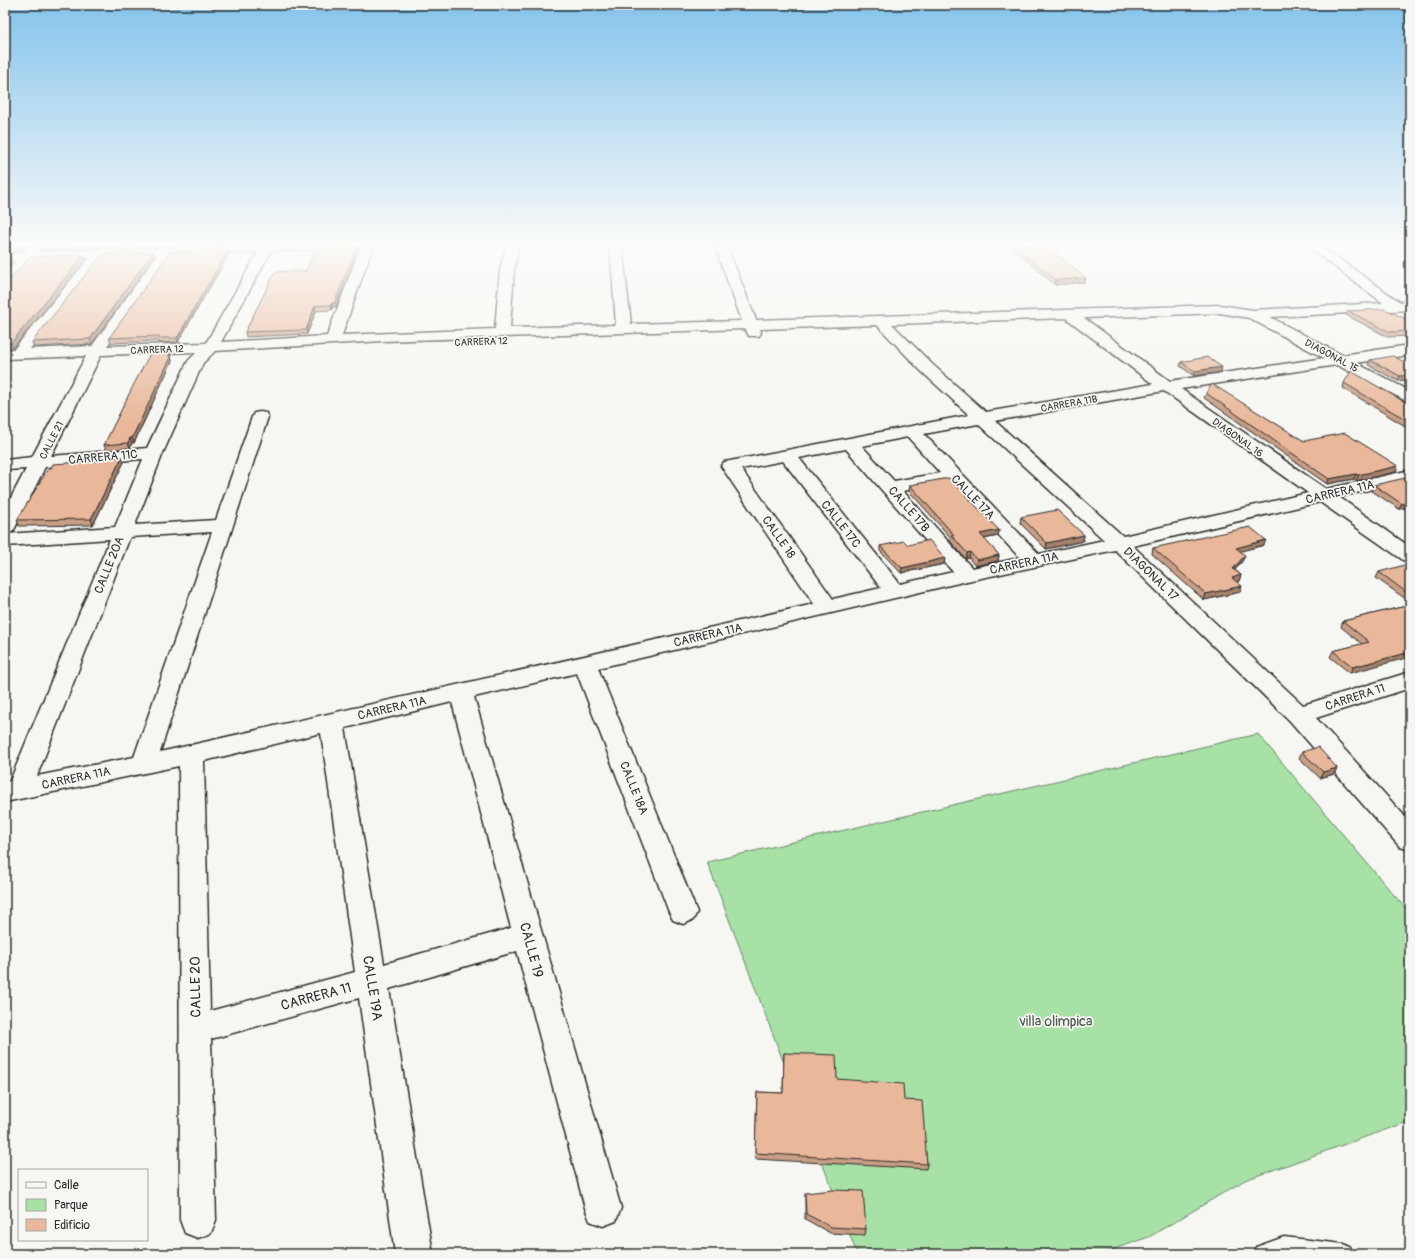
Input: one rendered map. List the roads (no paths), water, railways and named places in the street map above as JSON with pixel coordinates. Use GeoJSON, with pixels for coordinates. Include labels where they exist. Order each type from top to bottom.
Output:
{"type":"FeatureCollection","features":[{"type":"Feature","properties":{"kind":"street"},"geometry":{"type":"LineString","coordinates":[[11,354],[54,305]]}},
{"type":"Feature","properties":{"kind":"street","name":"CALLE 21"},"geometry":{"type":"LineString","coordinates":[[5,528],[96,351],[129,305]]}},
{"type":"Feature","properties":{"kind":"street"},"geometry":{"type":"LineString","coordinates":[[211,347],[234,305]]}},
{"type":"Feature","properties":{"kind":"street"},"geometry":{"type":"LineString","coordinates":[[333,340],[346,305]]}},
{"type":"Feature","properties":{"kind":"street"},"geometry":{"type":"LineString","coordinates":[[502,334],[505,305]]}},
{"type":"Feature","properties":{"kind":"street"},"geometry":{"type":"LineString","coordinates":[[622,305],[624,329]]}},
{"type":"Feature","properties":{"kind":"street"},"geometry":{"type":"LineString","coordinates":[[744,305],[753,329]]}},
{"type":"Feature","properties":{"kind":"street","name":"CARRERA 12"},"geometry":{"type":"LineString","coordinates":[[333,340],[380,344],[884,324],[1074,318],[1234,317],[1254,314],[1404,306]]}},
{"type":"Feature","properties":{"kind":"street"},"geometry":{"type":"LineString","coordinates":[[1378,308],[1410,318]]}},
{"type":"Feature","properties":{"kind":"street","name":"DIAGONAL 15"},"geometry":{"type":"LineString","coordinates":[[1254,314],[1410,398]]}},
{"type":"Feature","properties":{"kind":"street","name":"DIAGONAL 16"},"geometry":{"type":"LineString","coordinates":[[1074,318],[1167,386],[1410,556]]}},
{"type":"Feature","properties":{"kind":"street","name":"DIAGONAL 17"},"geometry":{"type":"LineString","coordinates":[[884,324],[927,368],[1119,544],[1299,715],[1410,840]]}},
{"type":"Feature","properties":{"kind":"street","name":"CARRERA 12"},"geometry":{"type":"LineString","coordinates":[[11,354],[624,329],[753,329]]}},
{"type":"Feature","properties":{"kind":"street","name":"CALLE 20A"},"geometry":{"type":"LineString","coordinates":[[12,791],[154,453],[196,361],[211,347]]}},
{"type":"Feature","properties":{"kind":"street","name":"CARRERA 11B"},"geometry":{"type":"LineString","coordinates":[[730,466],[982,418],[1167,386],[1410,350]]}},
{"type":"Feature","properties":{"kind":"street"},"geometry":{"type":"LineString","coordinates":[[144,764],[260,417]]}},
{"type":"Feature","properties":{"kind":"street","name":"CALLE 17A"},"geometry":{"type":"LineString","coordinates":[[912,432],[1035,561]]}},
{"type":"Feature","properties":{"kind":"street","name":"CALLE 17B"},"geometry":{"type":"LineString","coordinates":[[850,444],[967,575]]}},
{"type":"Feature","properties":{"kind":"street","name":"CARRERA 11C"},"geometry":{"type":"LineString","coordinates":[[5,465],[154,453]]}},
{"type":"Feature","properties":{"kind":"street","name":"CALLE 17C"},"geometry":{"type":"LineString","coordinates":[[787,455],[895,592]]}},
{"type":"Feature","properties":{"kind":"street","name":"CALLE 18"},"geometry":{"type":"LineString","coordinates":[[730,466],[828,608]]}},
{"type":"Feature","properties":{"kind":"street","name":"CARRERA 11A"},"geometry":{"type":"LineString","coordinates":[[12,791],[191,755],[967,575],[1119,544],[1410,475]]}},
{"type":"Feature","properties":{"kind":"street"},"geometry":{"type":"LineString","coordinates":[[890,488],[953,476]]}},
{"type":"Feature","properties":{"kind":"street"},"geometry":{"type":"LineString","coordinates":[[5,540],[224,525]]}},
{"type":"Feature","properties":{"kind":"street","name":"CALLE 18A"},"geometry":{"type":"LineString","coordinates":[[585,664],[683,912]]}},
{"type":"Feature","properties":{"kind":"street","name":"CARRERA 11"},"geometry":{"type":"LineString","coordinates":[[1299,715],[1410,680]]}},
{"type":"Feature","properties":{"kind":"street","name":"CALLE 19"},"geometry":{"type":"LineString","coordinates":[[461,692],[603,1208]]}},
{"type":"Feature","properties":{"kind":"street","name":"CALLE 19A"},"geometry":{"type":"LineString","coordinates":[[332,722],[414,1254]]}},
{"type":"Feature","properties":{"kind":"street","name":"CALLE 20"},"geometry":{"type":"LineString","coordinates":[[191,755],[198,1220]]}},
{"type":"Feature","properties":{"kind":"street","name":"CARRERA 11"},"geometry":{"type":"LineString","coordinates":[[196,1029],[372,981],[528,935]]}},
{"type":"Feature","properties":{"kind":"lane"},"geometry":{"type":"LineString","coordinates":[[1263,1254],[1284,1247],[1343,1254]]}},
{"type":"Feature","properties":{"kind":"park label","name":"villa olimpica"},"geometry":{"type":"Point","coordinates":[1056,1021]}}]}
